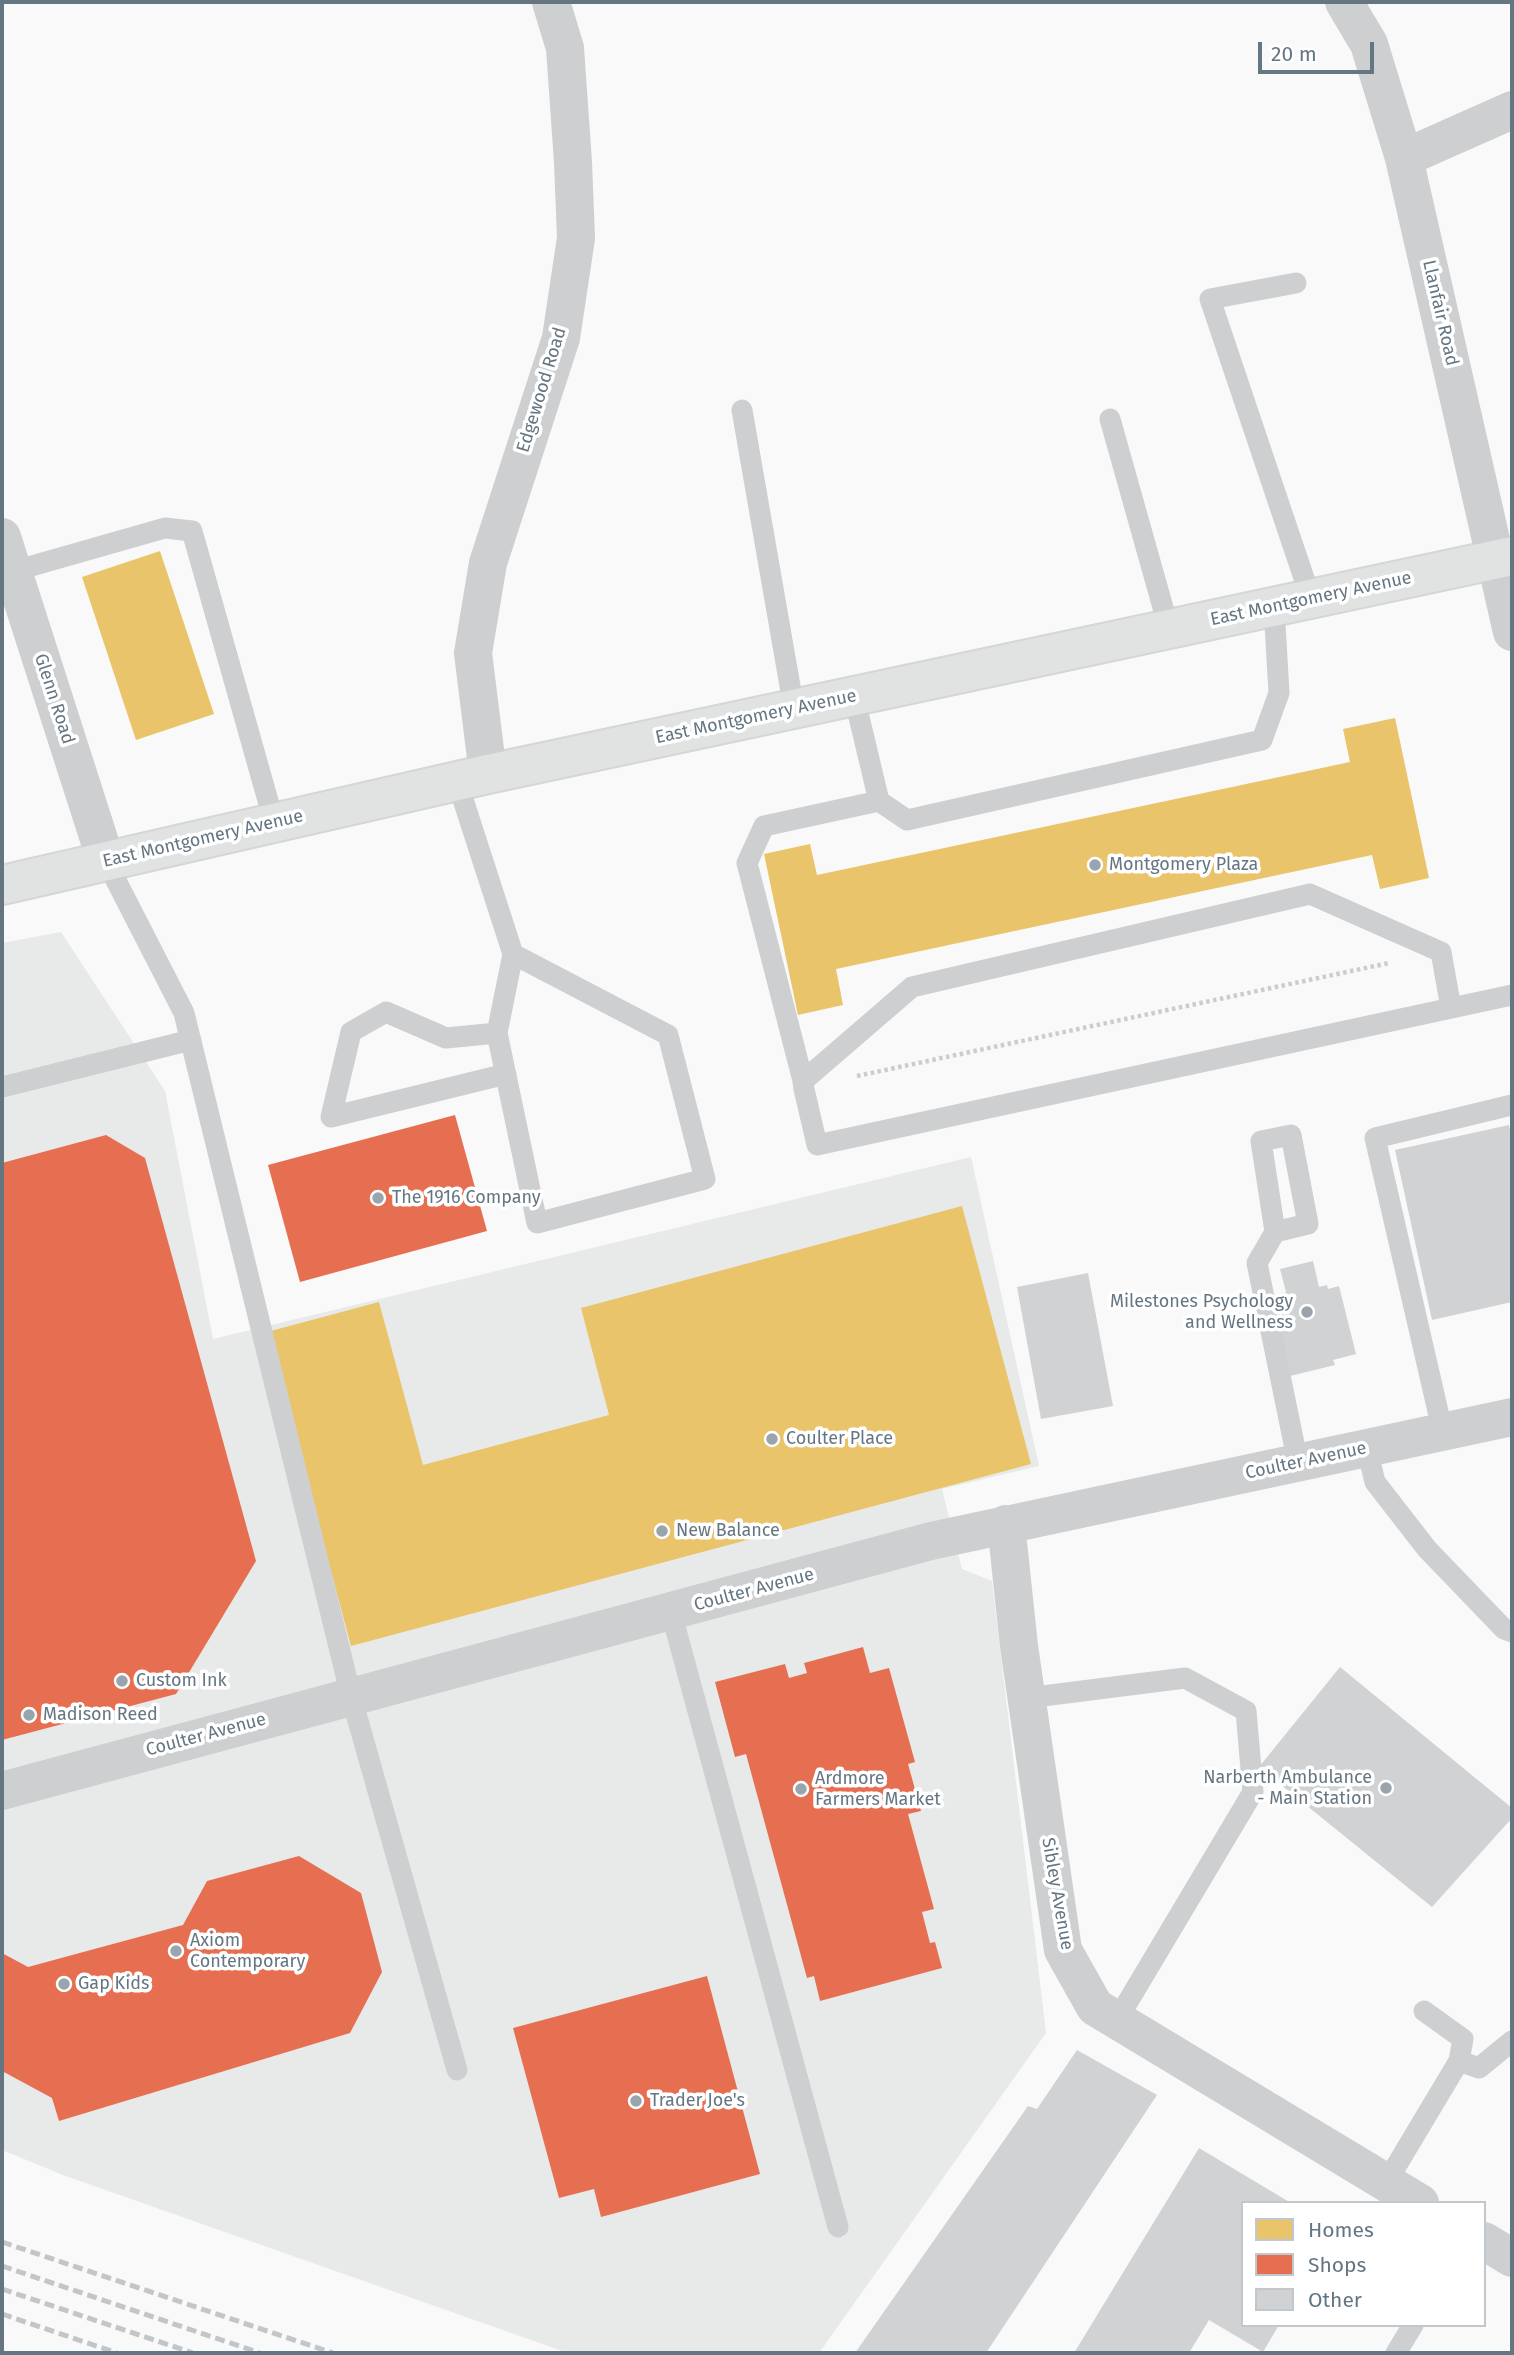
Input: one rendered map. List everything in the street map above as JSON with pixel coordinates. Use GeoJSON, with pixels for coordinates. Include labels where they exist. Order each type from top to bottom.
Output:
{"type":"FeatureCollection","features":[{"type":"Feature","properties":{"kind":"main road","name":"East Montgomery Avenue"},"geometry":{"type":"LineString","coordinates":[[2,885],[472,778],[1504,557]]}},
{"type":"Feature","properties":{"kind":"street","name":"Edgewood Road"},"geometry":{"type":"LineString","coordinates":[[472,778],[474,653],[488,563],[561,338],[576,238],[565,48],[551,2]]}},
{"type":"Feature","properties":{"kind":"street","name":"Llanfair Road"},"geometry":{"type":"LineString","coordinates":[[1344,2],[1369,44],[1404,158],[1504,557],[1512,632]]}},
{"type":"Feature","properties":{"kind":"street"},"geometry":{"type":"LineString","coordinates":[[1404,158],[1512,110]]}},
{"type":"Feature","properties":{"kind":"street","name":"Glenn Road"},"geometry":{"type":"LineString","coordinates":[[8,554],[106,861]]}},
{"type":"Feature","properties":{"kind":"street","name":"Coulter Avenue"},"geometry":{"type":"LineString","coordinates":[[2,1791],[931,1541],[1512,1417]]}},
{"type":"Feature","properties":{"kind":"street","name":"Sibley Avenue"},"geometry":{"type":"LineString","coordinates":[[1006,1524],[1019,1646],[1063,1950],[1095,2007],[1417,2201]]}},
{"type":"Feature","properties":{"kind":"street"},"geometry":{"type":"LineString","coordinates":[[1486,2242],[1512,2258]]}},
{"type":"Feature","properties":{"kind":"lane"},"geometry":{"type":"LineString","coordinates":[[1296,284],[1210,299],[1311,599]]}},
{"type":"Feature","properties":{"kind":"lane"},"geometry":{"type":"LineString","coordinates":[[742,410],[794,709]]}},
{"type":"Feature","properties":{"kind":"lane"},"geometry":{"type":"LineString","coordinates":[[1110,419],[1169,629]]}},
{"type":"Feature","properties":{"kind":"lane"},"geometry":{"type":"LineString","coordinates":[[8,554],[165,528],[192,531],[274,822]]}},
{"type":"Feature","properties":{"kind":"lane"},"geometry":{"type":"LineString","coordinates":[[854,696],[879,801],[906,820],[1262,740],[1279,693],[1274,607]]}},
{"type":"Feature","properties":{"kind":"lane"},"geometry":{"type":"LineString","coordinates":[[472,778],[513,954],[497,1033],[537,1223],[705,1179],[668,1035],[513,954]]}},
{"type":"Feature","properties":{"kind":"lane"},"geometry":{"type":"LineString","coordinates":[[879,801],[764,825],[747,863],[817,1144],[1512,995]]}},
{"type":"Feature","properties":{"kind":"lane"},"geometry":{"type":"LineString","coordinates":[[106,861],[184,1013],[351,1696],[457,2070]]}},
{"type":"Feature","properties":{"kind":"lane"},"geometry":{"type":"LineString","coordinates":[[803,1085],[912,987],[1310,894],[1441,952],[1451,1008]]}},
{"type":"Feature","properties":{"kind":"lane"},"geometry":{"type":"LineString","coordinates":[[497,1033],[446,1038],[386,1012],[351,1032],[331,1117],[506,1074]]}},
{"type":"Feature","properties":{"kind":"lane"},"geometry":{"type":"LineString","coordinates":[[2,1087],[191,1040]]}},
{"type":"Feature","properties":{"kind":"lane"},"geometry":{"type":"LineString","coordinates":[[1443,1433],[1375,1138],[1512,1105]]}},
{"type":"Feature","properties":{"kind":"lane"},"geometry":{"type":"LineString","coordinates":[[1275,1232],[1257,1263],[1298,1463]]}},
{"type":"Feature","properties":{"kind":"lane"},"geometry":{"type":"LineString","coordinates":[[1367,1449],[1375,1482],[1427,1549],[1504,1629],[1512,1632]]}},
{"type":"Feature","properties":{"kind":"lane"},"geometry":{"type":"LineString","coordinates":[[671,1612],[838,2227]]}},
{"type":"Feature","properties":{"kind":"lane"},"geometry":{"type":"LineString","coordinates":[[1027,1698],[1185,1678],[1246,1711],[1253,1792],[1117,2020]]}},
{"type":"Feature","properties":{"kind":"lane"},"geometry":{"type":"LineString","coordinates":[[1386,2183],[1459,2061],[1463,2039],[1424,2011]]}},
{"type":"Feature","properties":{"kind":"lane"},"geometry":{"type":"LineString","coordinates":[[1459,2061],[1479,2068],[1512,2041]]}},
{"type":"Feature","properties":{"kind":"lane"},"geometry":{"type":"LineString","coordinates":[[1396,2353],[1412,2327]]}},
{"type":"Feature","properties":{"kind":"path"},"geometry":{"type":"LineString","coordinates":[[803,1085],[1441,952]]}},
{"type":"Feature","properties":{"kind":"shaded area"},"geometry":{"type":"Polygon","coordinates":[[[61,932],[165,1091],[213,1339],[971,1157],[1039,1466],[942,1489],[962,1569],[992,1581],[1046,2033],[819,2353],[568,2353],[63,2175],[2,2150],[2,943],[61,932]]]}},
{"type":"Feature","properties":{"kind":"building: Homes"},"geometry":{"type":"Polygon","coordinates":[[[160,551],[214,714],[136,740],[82,577],[160,551]]]}},
{"type":"Feature","properties":{"kind":"building: Homes","name":"Montgomery Plaza"},"geometry":{"type":"Polygon","coordinates":[[[1395,718],[1429,878],[1380,889],[1372,855],[836,969],[843,1005],[798,1015],[764,854],[810,844],[817,875],[1350,762],[1343,729],[1395,718]]]}},
{"type":"Feature","properties":{"kind":"building: Homes","name":"Coulter Place"},"geometry":{"type":"Polygon","coordinates":[[[962,1206],[1031,1464],[351,1646],[267,1332],[379,1302],[423,1465],[609,1415],[581,1308],[962,1206]]]}},
{"type":"Feature","properties":{"kind":"building: Shops","name":"The 1916 Company"},"geometry":{"type":"Polygon","coordinates":[[[455,1115],[487,1231],[300,1282],[268,1165],[455,1115]]]}},
{"type":"Feature","properties":{"kind":"building: Shops"},"geometry":{"type":"Polygon","coordinates":[[[106,1135],[145,1158],[256,1561],[176,1694],[2,1740],[2,1163],[106,1135]]]}},
{"type":"Feature","properties":{"kind":"building: Shops"},"geometry":{"type":"Polygon","coordinates":[[[863,1647],[870,1673],[889,1668],[915,1762],[908,1764],[921,1811],[908,1814],[934,1909],[922,1912],[930,1943],[935,1942],[942,1968],[820,2001],[814,1976],[807,1978],[746,1754],[735,1757],[715,1682],[785,1664],[789,1678],[807,1673],[804,1663],[863,1647]]]}},
{"type":"Feature","properties":{"kind":"building: Shops"},"geometry":{"type":"Polygon","coordinates":[[[299,1856],[361,1893],[382,1972],[350,2033],[59,2121],[52,2098],[2,2071],[2,1953],[28,1967],[183,1925],[207,1881],[299,1856]]]}},
{"type":"Feature","properties":{"kind":"building: Shops","name":"Trader Joe's"},"geometry":{"type":"Polygon","coordinates":[[[707,1976],[760,2174],[601,2217],[594,2189],[559,2198],[513,2028],[707,1976]]]}},
{"type":"Feature","properties":{"kind":"building: Other"},"geometry":{"type":"Polygon","coordinates":[[[1509,1125],[1512,1139],[1512,1302],[1432,1320],[1395,1150],[1509,1125]]]}},
{"type":"Feature","properties":{"kind":"building: Other","name":"Milestones Psychology and Wellness"},"geometry":{"type":"Polygon","coordinates":[[[1313,1261],[1319,1287],[1327,1285],[1328,1289],[1339,1286],[1356,1354],[1333,1360],[1335,1365],[1290,1376],[1265,1297],[1286,1292],[1280,1269],[1313,1261]]]}},
{"type":"Feature","properties":{"kind":"building: Other"},"geometry":{"type":"Polygon","coordinates":[[[1088,1273],[1113,1406],[1041,1419],[1017,1287],[1088,1273]]]}},
{"type":"Feature","properties":{"kind":"building: Other","name":"Narberth Ambulance - Main Station"},"geometry":{"type":"Polygon","coordinates":[[[1340,1667],[1512,1808],[1512,1818],[1432,1907],[1259,1767],[1340,1667]]]}},
{"type":"Feature","properties":{"kind":"building: Other"},"geometry":{"type":"Polygon","coordinates":[[[1077,2050],[1157,2095],[986,2353],[855,2353],[1028,2106],[1037,2109],[1077,2050]]]}},
{"type":"Feature","properties":{"kind":"building: Other"},"geometry":{"type":"Polygon","coordinates":[[[1199,2148],[1288,2201],[1241,2201],[1241,2327],[1278,2327],[1263,2352],[1209,2320],[1189,2353],[1074,2353],[1199,2148]]]}},
{"type":"Feature","properties":{"kind":"railway"},"geometry":{"type":"LineString","coordinates":[[2,2242],[333,2353]]}},
{"type":"Feature","properties":{"kind":"railway"},"geometry":{"type":"LineString","coordinates":[[2,2266],[260,2353]]}},
{"type":"Feature","properties":{"kind":"railway"},"geometry":{"type":"LineString","coordinates":[[2,2289],[193,2353]]}},
{"type":"Feature","properties":{"kind":"railway"},"geometry":{"type":"LineString","coordinates":[[2,2314],[117,2353]]}},
{"type":"Feature","properties":{"kind":"place","name":"Montgomery Plaza"},"geometry":{"type":"Point","coordinates":[1095,865]}},
{"type":"Feature","properties":{"kind":"place","name":"The 1916 Company"},"geometry":{"type":"Point","coordinates":[378,1198]}},
{"type":"Feature","properties":{"kind":"place","name":"Milestones Psychology and Wellness"},"geometry":{"type":"Point","coordinates":[1307,1312]}},
{"type":"Feature","properties":{"kind":"place","name":"Coulter Place"},"geometry":{"type":"Point","coordinates":[772,1439]}},
{"type":"Feature","properties":{"kind":"place","name":"New Balance"},"geometry":{"type":"Point","coordinates":[662,1531]}},
{"type":"Feature","properties":{"kind":"place","name":"Custom Ink"},"geometry":{"type":"Point","coordinates":[122,1681]}},
{"type":"Feature","properties":{"kind":"place","name":"Madison Reed"},"geometry":{"type":"Point","coordinates":[29,1715]}},
{"type":"Feature","properties":{"kind":"place","name":"Narberth Ambulance - Main Station"},"geometry":{"type":"Point","coordinates":[1386,1788]}},
{"type":"Feature","properties":{"kind":"place","name":"Ardmore Farmers Market"},"geometry":{"type":"Point","coordinates":[801,1789]}},
{"type":"Feature","properties":{"kind":"place","name":"Axiom Contemporary"},"geometry":{"type":"Point","coordinates":[176,1951]}},
{"type":"Feature","properties":{"kind":"place","name":"Gap Kids"},"geometry":{"type":"Point","coordinates":[64,1984]}},
{"type":"Feature","properties":{"kind":"place","name":"Trader Joe's"},"geometry":{"type":"Point","coordinates":[636,2101]}}]}
